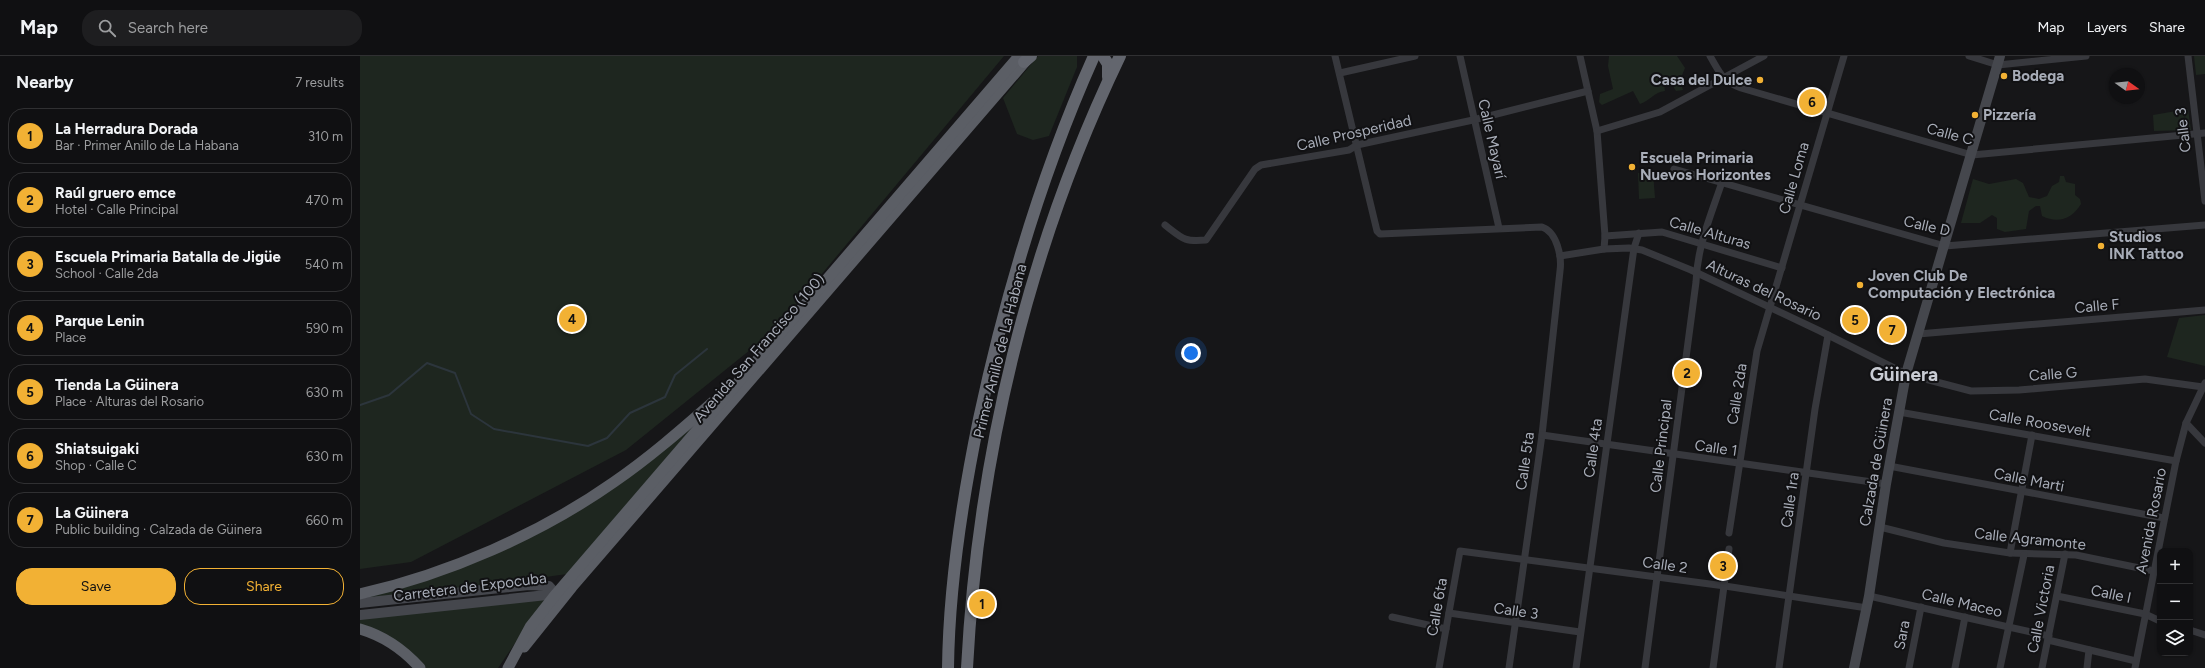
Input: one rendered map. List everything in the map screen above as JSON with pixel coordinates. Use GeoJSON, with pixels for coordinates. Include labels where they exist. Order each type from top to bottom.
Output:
{"type":"FeatureCollection","features":[{"type":"Feature","properties":{"kind":"highway"},"geometry":{"type":"LineString","coordinates":[[1080,87],[1084,56]]}},
{"type":"Feature","properties":{"kind":"highway"},"geometry":{"type":"LineString","coordinates":[[1080,87],[1094,56]]}},
{"type":"Feature","properties":{"kind":"highway"},"geometry":{"type":"LineString","coordinates":[[1103,56],[1108,64],[1108,80]]}},
{"type":"Feature","properties":{"kind":"highway","name":"Primer Anillo de La Habana"},"geometry":{"type":"LineString","coordinates":[[967,668],[970,598],[978,534],[1009,372],[1043,246],[1078,151],[1108,80],[1120,56]]}},
{"type":"Feature","properties":{"kind":"highway","name":"Avenida San Francisco (100)"},"geometry":{"type":"LineString","coordinates":[[510,664],[557,600],[740,379],[1022,58]]}},
{"type":"Feature","properties":{"kind":"highway","name":"Avenida San Francisco (100)"},"geometry":{"type":"LineString","coordinates":[[557,600],[572,587],[1022,58]]}},
{"type":"Feature","properties":{"kind":"highway","name":"Primer Anillo de La Habana"},"geometry":{"type":"LineString","coordinates":[[948,668],[952,591],[958,535],[990,368],[1017,262],[1037,199],[1080,87]]}},
{"type":"Feature","properties":{"kind":"highway"},"geometry":{"type":"LineString","coordinates":[[360,594],[463,562],[506,545],[550,522],[614,482],[647,458],[740,379]]}},
{"type":"Feature","properties":{"kind":"highway"},"geometry":{"type":"LineString","coordinates":[[360,629],[392,644],[406,653],[420,668]]}},
{"type":"Feature","properties":{"kind":"main road","name":"Calzada de Güinera"},"geometry":{"type":"LineString","coordinates":[[1854,668],[1867,608],[1889,466],[1906,374],[1999,60]]}},
{"type":"Feature","properties":{"kind":"main road","name":"Carretera de Expocuba"},"geometry":{"type":"LineString","coordinates":[[360,603],[540,585],[550,587],[557,600],[360,615]]}},
{"type":"Feature","properties":{"kind":"street"},"geometry":{"type":"LineString","coordinates":[[1335,56],[1377,232],[1384,236],[1499,228],[1546,228],[1552,234],[1560,256]]}},
{"type":"Feature","properties":{"kind":"street"},"geometry":{"type":"LineString","coordinates":[[1340,73],[1415,56]]}},
{"type":"Feature","properties":{"kind":"street","name":"Calle Mayarí"},"geometry":{"type":"LineString","coordinates":[[1460,56],[1473,120],[1499,228]]}},
{"type":"Feature","properties":{"kind":"street"},"geometry":{"type":"LineString","coordinates":[[1580,56],[1597,131],[1605,236],[1604,250]]}},
{"type":"Feature","properties":{"kind":"street"},"geometry":{"type":"LineString","coordinates":[[1710,56],[1722,78]]}},
{"type":"Feature","properties":{"kind":"street"},"geometry":{"type":"LineString","coordinates":[[1597,131],[1660,112],[1764,56]]}},
{"type":"Feature","properties":{"kind":"street","name":"Calle Loma"},"geometry":{"type":"LineString","coordinates":[[1771,308],[1844,56]]}},
{"type":"Feature","properties":{"kind":"street"},"geometry":{"type":"LineString","coordinates":[[1969,56],[1999,60],[2086,56]]}},
{"type":"Feature","properties":{"kind":"street","name":"Calle 3"},"geometry":{"type":"LineString","coordinates":[[2188,56],[2205,201]]}},
{"type":"Feature","properties":{"kind":"street","name":"Calle C"},"geometry":{"type":"LineString","coordinates":[[1722,78],[1727,83],[1740,88],[1972,155],[2205,133]]}},
{"type":"Feature","properties":{"kind":"street","name":"Calle Prosperidad"},"geometry":{"type":"LineString","coordinates":[[1166,225],[1181,238],[1190,242],[1206,240],[1258,167],[1349,150],[1357,145],[1473,120],[1588,91]]}},
{"type":"Feature","properties":{"kind":"street","name":"Calle D"},"geometry":{"type":"LineString","coordinates":[[1674,169],[1945,246],[2205,224]]}},
{"type":"Feature","properties":{"kind":"street","name":"Calle Principal"},"geometry":{"type":"LineString","coordinates":[[1645,668],[1697,273],[1702,244],[1722,182]]}},
{"type":"Feature","properties":{"kind":"street","name":"Calle Alturas"},"geometry":{"type":"LineString","coordinates":[[1605,236],[1662,232],[1782,268]]}},
{"type":"Feature","properties":{"kind":"street","name":"Calle 4ta"},"geometry":{"type":"LineString","coordinates":[[1576,668],[1634,248],[1639,233]]}},
{"type":"Feature","properties":{"kind":"street","name":"Alturas del Rosario"},"geometry":{"type":"LineString","coordinates":[[1560,256],[1604,250],[1634,248],[1697,273],[1906,374]]}},
{"type":"Feature","properties":{"kind":"street","name":"Calle 5ta"},"geometry":{"type":"LineString","coordinates":[[1509,668],[1542,435],[1560,271],[1560,256]]}},
{"type":"Feature","properties":{"kind":"street","name":"Calle 2da"},"geometry":{"type":"LineString","coordinates":[[1729,533],[1755,361],[1771,308]]}},
{"type":"Feature","properties":{"kind":"street","name":"Calle F"},"geometry":{"type":"LineString","coordinates":[[1918,334],[2205,310]]}},
{"type":"Feature","properties":{"kind":"street","name":"Calle 1ra"},"geometry":{"type":"LineString","coordinates":[[1779,668],[1815,409],[1828,335]]}},
{"type":"Feature","properties":{"kind":"street","name":"Calle G"},"geometry":{"type":"LineString","coordinates":[[1906,374],[1971,391],[2027,389],[2145,379],[2204,385]]}},
{"type":"Feature","properties":{"kind":"street","name":"Avenida Rosario"},"geometry":{"type":"LineString","coordinates":[[2136,664],[2176,461],[2186,423],[2204,385]]}},
{"type":"Feature","properties":{"kind":"street","name":"Calle Roosevelt"},"geometry":{"type":"LineString","coordinates":[[1899,412],[2176,461]]}},
{"type":"Feature","properties":{"kind":"street"},"geometry":{"type":"LineString","coordinates":[[2186,423],[2205,443]]}},
{"type":"Feature","properties":{"kind":"street","name":"Calle 1"},"geometry":{"type":"LineString","coordinates":[[1542,435],[1807,474],[1886,484]]}},
{"type":"Feature","properties":{"kind":"street"},"geometry":{"type":"LineString","coordinates":[[2010,553],[2032,435]]}},
{"type":"Feature","properties":{"kind":"street","name":"Calle Marti"},"geometry":{"type":"LineString","coordinates":[[1889,466],[2164,518]]}},
{"type":"Feature","properties":{"kind":"street","name":"Calle Agramonte"},"geometry":{"type":"LineString","coordinates":[[1880,527],[1944,543],[2024,555],[2064,554],[2154,571]]}},
{"type":"Feature","properties":{"kind":"street"},"geometry":{"type":"LineString","coordinates":[[1713,668],[1729,549]]}},
{"type":"Feature","properties":{"kind":"street","name":"Calle 2"},"geometry":{"type":"LineString","coordinates":[[1460,551],[1725,586],[1867,608]]}},
{"type":"Feature","properties":{"kind":"street","name":"Calle 6ta"},"geometry":{"type":"LineString","coordinates":[[1440,668],[1460,551]]}},
{"type":"Feature","properties":{"kind":"street","name":"Calle Victoria"},"geometry":{"type":"LineString","coordinates":[[2042,668],[2064,554]]}},
{"type":"Feature","properties":{"kind":"street"},"geometry":{"type":"LineString","coordinates":[[2000,668],[2010,627],[2024,555]]}},
{"type":"Feature","properties":{"kind":"street","name":"Calle Maceo"},"geometry":{"type":"LineString","coordinates":[[1869,596],[2010,627],[2136,664]]}},
{"type":"Feature","properties":{"kind":"street","name":"Calle I"},"geometry":{"type":"LineString","coordinates":[[2056,596],[2145,614],[2158,620]]}},
{"type":"Feature","properties":{"kind":"street","name":"Sara"},"geometry":{"type":"LineString","coordinates":[[1910,668],[1921,607]]}},
{"type":"Feature","properties":{"kind":"street","name":"Calle 3"},"geometry":{"type":"LineString","coordinates":[[1449,614],[1580,632]]}},
{"type":"Feature","properties":{"kind":"street"},"geometry":{"type":"LineString","coordinates":[[1392,617],[1446,629]]}},
{"type":"Feature","properties":{"kind":"street"},"geometry":{"type":"LineString","coordinates":[[1954,668],[1965,617]]}},
{"type":"Feature","properties":{"kind":"street"},"geometry":{"type":"LineString","coordinates":[[2193,631],[2205,635]]}},
{"type":"Feature","properties":{"kind":"street"},"geometry":{"type":"LineString","coordinates":[[2087,668],[2089,650]]}},
{"type":"Feature","properties":{"kind":"shaded area"},"geometry":{"type":"Polygon","coordinates":[[[360,56],[1004,56],[775,330],[626,450],[411,562],[360,569],[360,56]]]}},
{"type":"Feature","properties":{"kind":"shaded area"},"geometry":{"type":"Polygon","coordinates":[[[1038,56],[1077,56],[1077,67],[1049,136],[1033,140],[1017,134],[1003,98],[1038,56]]]}},
{"type":"Feature","properties":{"kind":"shaded area"},"geometry":{"type":"Polygon","coordinates":[[[1609,56],[1677,56],[1685,68],[1680,80],[1683,90],[1676,91],[1670,81],[1664,84],[1665,91],[1658,93],[1640,104],[1633,91],[1602,105],[1599,102],[1600,94],[1613,89],[1608,66],[1609,56]]]}},
{"type":"Feature","properties":{"kind":"shaded area"},"geometry":{"type":"Polygon","coordinates":[[[2194,56],[2205,56],[2205,74],[2196,75],[2194,56]]]}},
{"type":"Feature","properties":{"kind":"shaded area"},"geometry":{"type":"Polygon","coordinates":[[[2188,109],[2191,130],[2154,131],[2153,115],[2188,109]]]}},
{"type":"Feature","properties":{"kind":"shaded area"},"geometry":{"type":"Polygon","coordinates":[[[1653,172],[1655,198],[1639,199],[1638,173],[1653,172]]]}},
{"type":"Feature","properties":{"kind":"shaded area"},"geometry":{"type":"Polygon","coordinates":[[[2060,176],[2064,176],[2066,182],[2075,184],[2075,195],[2080,199],[2081,204],[2073,213],[2064,219],[2054,220],[2042,216],[2040,206],[2036,206],[2029,211],[2026,229],[2005,232],[1997,229],[1997,218],[1992,215],[1980,223],[1961,223],[1973,179],[1989,184],[2016,179],[2023,183],[2029,197],[2039,199],[2047,196],[2052,186],[2059,182],[2060,176]]]}},
{"type":"Feature","properties":{"kind":"shaded area"},"geometry":{"type":"Polygon","coordinates":[[[2205,315],[2205,366],[2167,357],[2179,318],[2205,315]]]}},
{"type":"Feature","properties":{"kind":"shaded area"},"geometry":{"type":"Polygon","coordinates":[[[703,415],[567,574],[481,586],[360,599],[540,530],[703,415]]]}},
{"type":"Feature","properties":{"kind":"shaded area"},"geometry":{"type":"Polygon","coordinates":[[[546,598],[498,668],[424,668],[360,626],[360,618],[546,598]]]}},
{"type":"Feature","properties":{"kind":"waterway"},"geometry":{"type":"LineString","coordinates":[[360,405],[389,395],[427,363],[455,373],[471,414],[494,429],[588,446],[607,438],[630,413],[665,397],[675,375],[707,349]]}},
{"type":"Feature","properties":{"kind":"place","name":"Bodega"},"geometry":{"type":"Point","coordinates":[2004,76]}},
{"type":"Feature","properties":{"kind":"place","name":"Casa del Dulce"},"geometry":{"type":"Point","coordinates":[1760,80]}},
{"type":"Feature","properties":{"kind":"place","name":"Shiatsuigaki"},"geometry":{"type":"Point","coordinates":[1812,102]}},
{"type":"Feature","properties":{"kind":"place","name":"Pizzería"},"geometry":{"type":"Point","coordinates":[1975,115]}},
{"type":"Feature","properties":{"kind":"place","name":"Escuela Primaria Nuevos Horizontes"},"geometry":{"type":"Point","coordinates":[1632,167]}},
{"type":"Feature","properties":{"kind":"place","name":"Studios INK Tattoo"},"geometry":{"type":"Point","coordinates":[2101,246]}},
{"type":"Feature","properties":{"kind":"place","name":"Joven Club De Computación y Electrónica"},"geometry":{"type":"Point","coordinates":[1860,285]}},
{"type":"Feature","properties":{"kind":"place","name":"Parque Lenin"},"geometry":{"type":"Point","coordinates":[572,319]}},
{"type":"Feature","properties":{"kind":"place","name":"Tienda La Güinera"},"geometry":{"type":"Point","coordinates":[1855,320]}},
{"type":"Feature","properties":{"kind":"place","name":"La Güinera"},"geometry":{"type":"Point","coordinates":[1892,330]}},
{"type":"Feature","properties":{"kind":"place","name":"Raúl gruero emce"},"geometry":{"type":"Point","coordinates":[1687,373]}},
{"type":"Feature","properties":{"kind":"place","name":"Escuela Primaria Batalla de Jigüe"},"geometry":{"type":"Point","coordinates":[1723,566]}},
{"type":"Feature","properties":{"kind":"place","name":"La Herradura Dorada"},"geometry":{"type":"Point","coordinates":[982,604]}},
{"type":"Feature","properties":{"kind":"district","name":"Güinera"},"geometry":{"type":"Point","coordinates":[1904,374]}}]}
